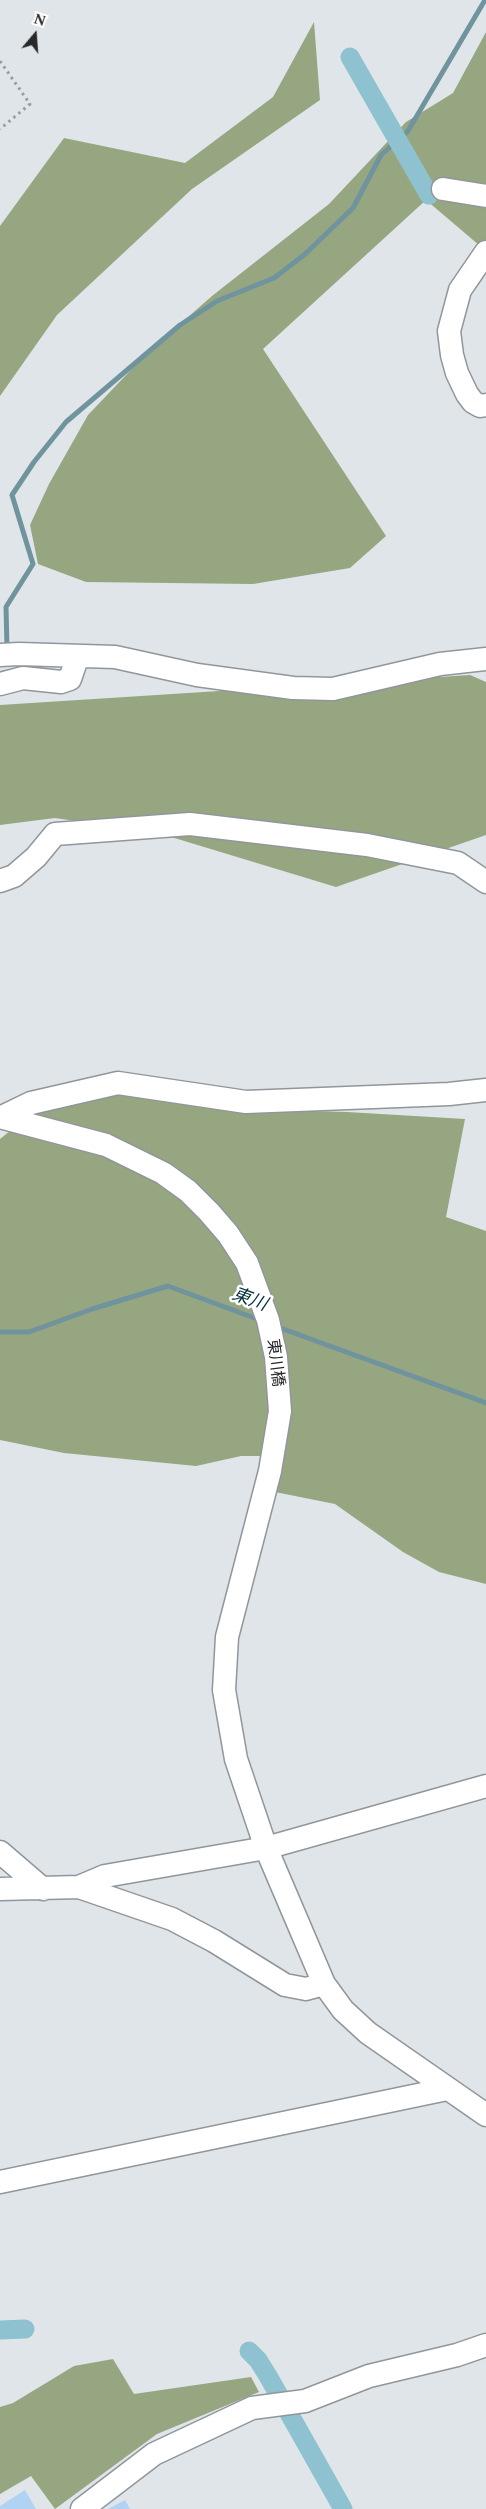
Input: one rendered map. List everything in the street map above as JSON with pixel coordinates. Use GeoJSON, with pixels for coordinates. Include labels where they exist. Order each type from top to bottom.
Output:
{"type":"FeatureCollection","features":[{"type":"Feature","properties":{"kind":"street"},"geometry":{"type":"LineString","coordinates":[[443,189],[486,196]]}},
{"type":"Feature","properties":{"kind":"street"},"geometry":{"type":"LineString","coordinates":[[486,252],[460,290],[449,331],[454,364],[467,394],[473,402],[480,406],[486,405]]}},
{"type":"Feature","properties":{"kind":"street"},"geometry":{"type":"LineString","coordinates":[[0,655],[115,657],[197,675],[293,688],[333,688],[440,664],[486,659]]}},
{"type":"Feature","properties":{"kind":"street"},"geometry":{"type":"LineString","coordinates":[[0,684],[23,678],[61,682],[70,679],[78,656]]}},
{"type":"Feature","properties":{"kind":"street"},"geometry":{"type":"LineString","coordinates":[[0,880],[14,876],[36,857],[55,834],[190,824],[367,845],[458,863],[486,882]]}},
{"type":"Feature","properties":{"kind":"street"},"geometry":{"type":"LineString","coordinates":[[1,1117],[31,1103],[118,1083],[246,1102],[449,1094],[486,1090]]}},
{"type":"Feature","properties":{"kind":"street","name":"東川橋"},"geometry":{"type":"LineString","coordinates":[[1,1117],[106,1145],[139,1159],[164,1173],[188,1191],[209,1212],[228,1234],[247,1263],[268,1320],[276,1356],[280,1411],[270,1472],[227,1637],[224,1668],[226,1710],[236,1759],[266,1848],[324,1984],[343,2010],[368,2032],[486,2115]]}},
{"type":"Feature","properties":{"kind":"street"},"geometry":{"type":"LineString","coordinates":[[0,1889],[79,1887],[105,1876],[266,1848],[486,1786]]}},
{"type":"Feature","properties":{"kind":"street"},"geometry":{"type":"LineString","coordinates":[[0,1852],[43,1889]]}},
{"type":"Feature","properties":{"kind":"street"},"geometry":{"type":"LineString","coordinates":[[79,1887],[172,1919],[214,1941],[285,1985],[306,1989],[324,1984]]}},
{"type":"Feature","properties":{"kind":"street"},"geometry":{"type":"LineString","coordinates":[[0,2182],[447,2089]]}},
{"type":"Feature","properties":{"kind":"street"},"geometry":{"type":"LineString","coordinates":[[82,2509],[154,2454],[252,2408],[305,2401],[369,2376],[456,2355],[486,2345]]}},
{"type":"Feature","properties":{"kind":"path"},"geometry":{"type":"LineString","coordinates":[[0,61],[30,104],[0,129]]}},
{"type":"Feature","properties":{"kind":"green space"},"geometry":{"type":"Polygon","coordinates":[[[314,22],[320,100],[192,189],[57,315],[0,396],[0,226],[64,138],[185,163],[273,97],[314,22]]]}},
{"type":"Feature","properties":{"kind":"green space"},"geometry":{"type":"Polygon","coordinates":[[[486,32],[486,251],[426,200],[263,349],[386,536],[350,568],[253,584],[86,582],[38,564],[30,525],[49,484],[88,415],[147,353],[212,296],[329,204],[406,122],[453,93],[486,32]]]}},
{"type":"Feature","properties":{"kind":"green space"},"geometry":{"type":"Polygon","coordinates":[[[470,675],[486,682],[486,835],[336,887],[158,833],[55,818],[0,825],[0,705],[470,675]]]}},
{"type":"Feature","properties":{"kind":"green space"},"geometry":{"type":"Polygon","coordinates":[[[117,1087],[243,1109],[347,1112],[465,1119],[446,1217],[486,1231],[486,1584],[439,1572],[403,1552],[335,1504],[275,1492],[291,1411],[264,1456],[241,1456],[196,1466],[64,1453],[0,1440],[0,1139],[45,1103],[117,1087]]]}},
{"type":"Feature","properties":{"kind":"green space"},"geometry":{"type":"Polygon","coordinates":[[[113,2359],[134,2394],[251,2377],[259,2392],[157,2434],[55,2509],[31,2476],[0,2494],[0,2407],[13,2403],[74,2366],[113,2359]]]}},
{"type":"Feature","properties":{"kind":"building"},"geometry":{"type":"Polygon","coordinates":[[[25,2490],[36,2509],[0,2509],[0,2506],[25,2490]]]}},
{"type":"Feature","properties":{"kind":"building"},"geometry":{"type":"Polygon","coordinates":[[[125,2500],[130,2509],[108,2509],[125,2500]]]}},
{"type":"Feature","properties":{"kind":"waterway"},"geometry":{"type":"LineString","coordinates":[[7,648],[6,607],[33,564],[12,495],[34,462],[66,422],[180,325],[217,301],[274,278],[304,255],[353,208],[381,155],[408,131],[485,0]]}},
{"type":"Feature","properties":{"kind":"waterway"},"geometry":{"type":"LineString","coordinates":[[350,57],[429,195]]}},
{"type":"Feature","properties":{"kind":"waterway","name":"東川"},"geometry":{"type":"LineString","coordinates":[[0,1332],[29,1332],[92,1309],[168,1286],[260,1320]]}},
{"type":"Feature","properties":{"kind":"waterway","name":"東川"},"geometry":{"type":"LineString","coordinates":[[275,1326],[486,1403]]}},
{"type":"Feature","properties":{"kind":"waterway"},"geometry":{"type":"LineString","coordinates":[[0,2330],[25,2329]]}},
{"type":"Feature","properties":{"kind":"waterway"},"geometry":{"type":"LineString","coordinates":[[249,2351],[258,2360],[268,2376],[343,2509]]}}]}
